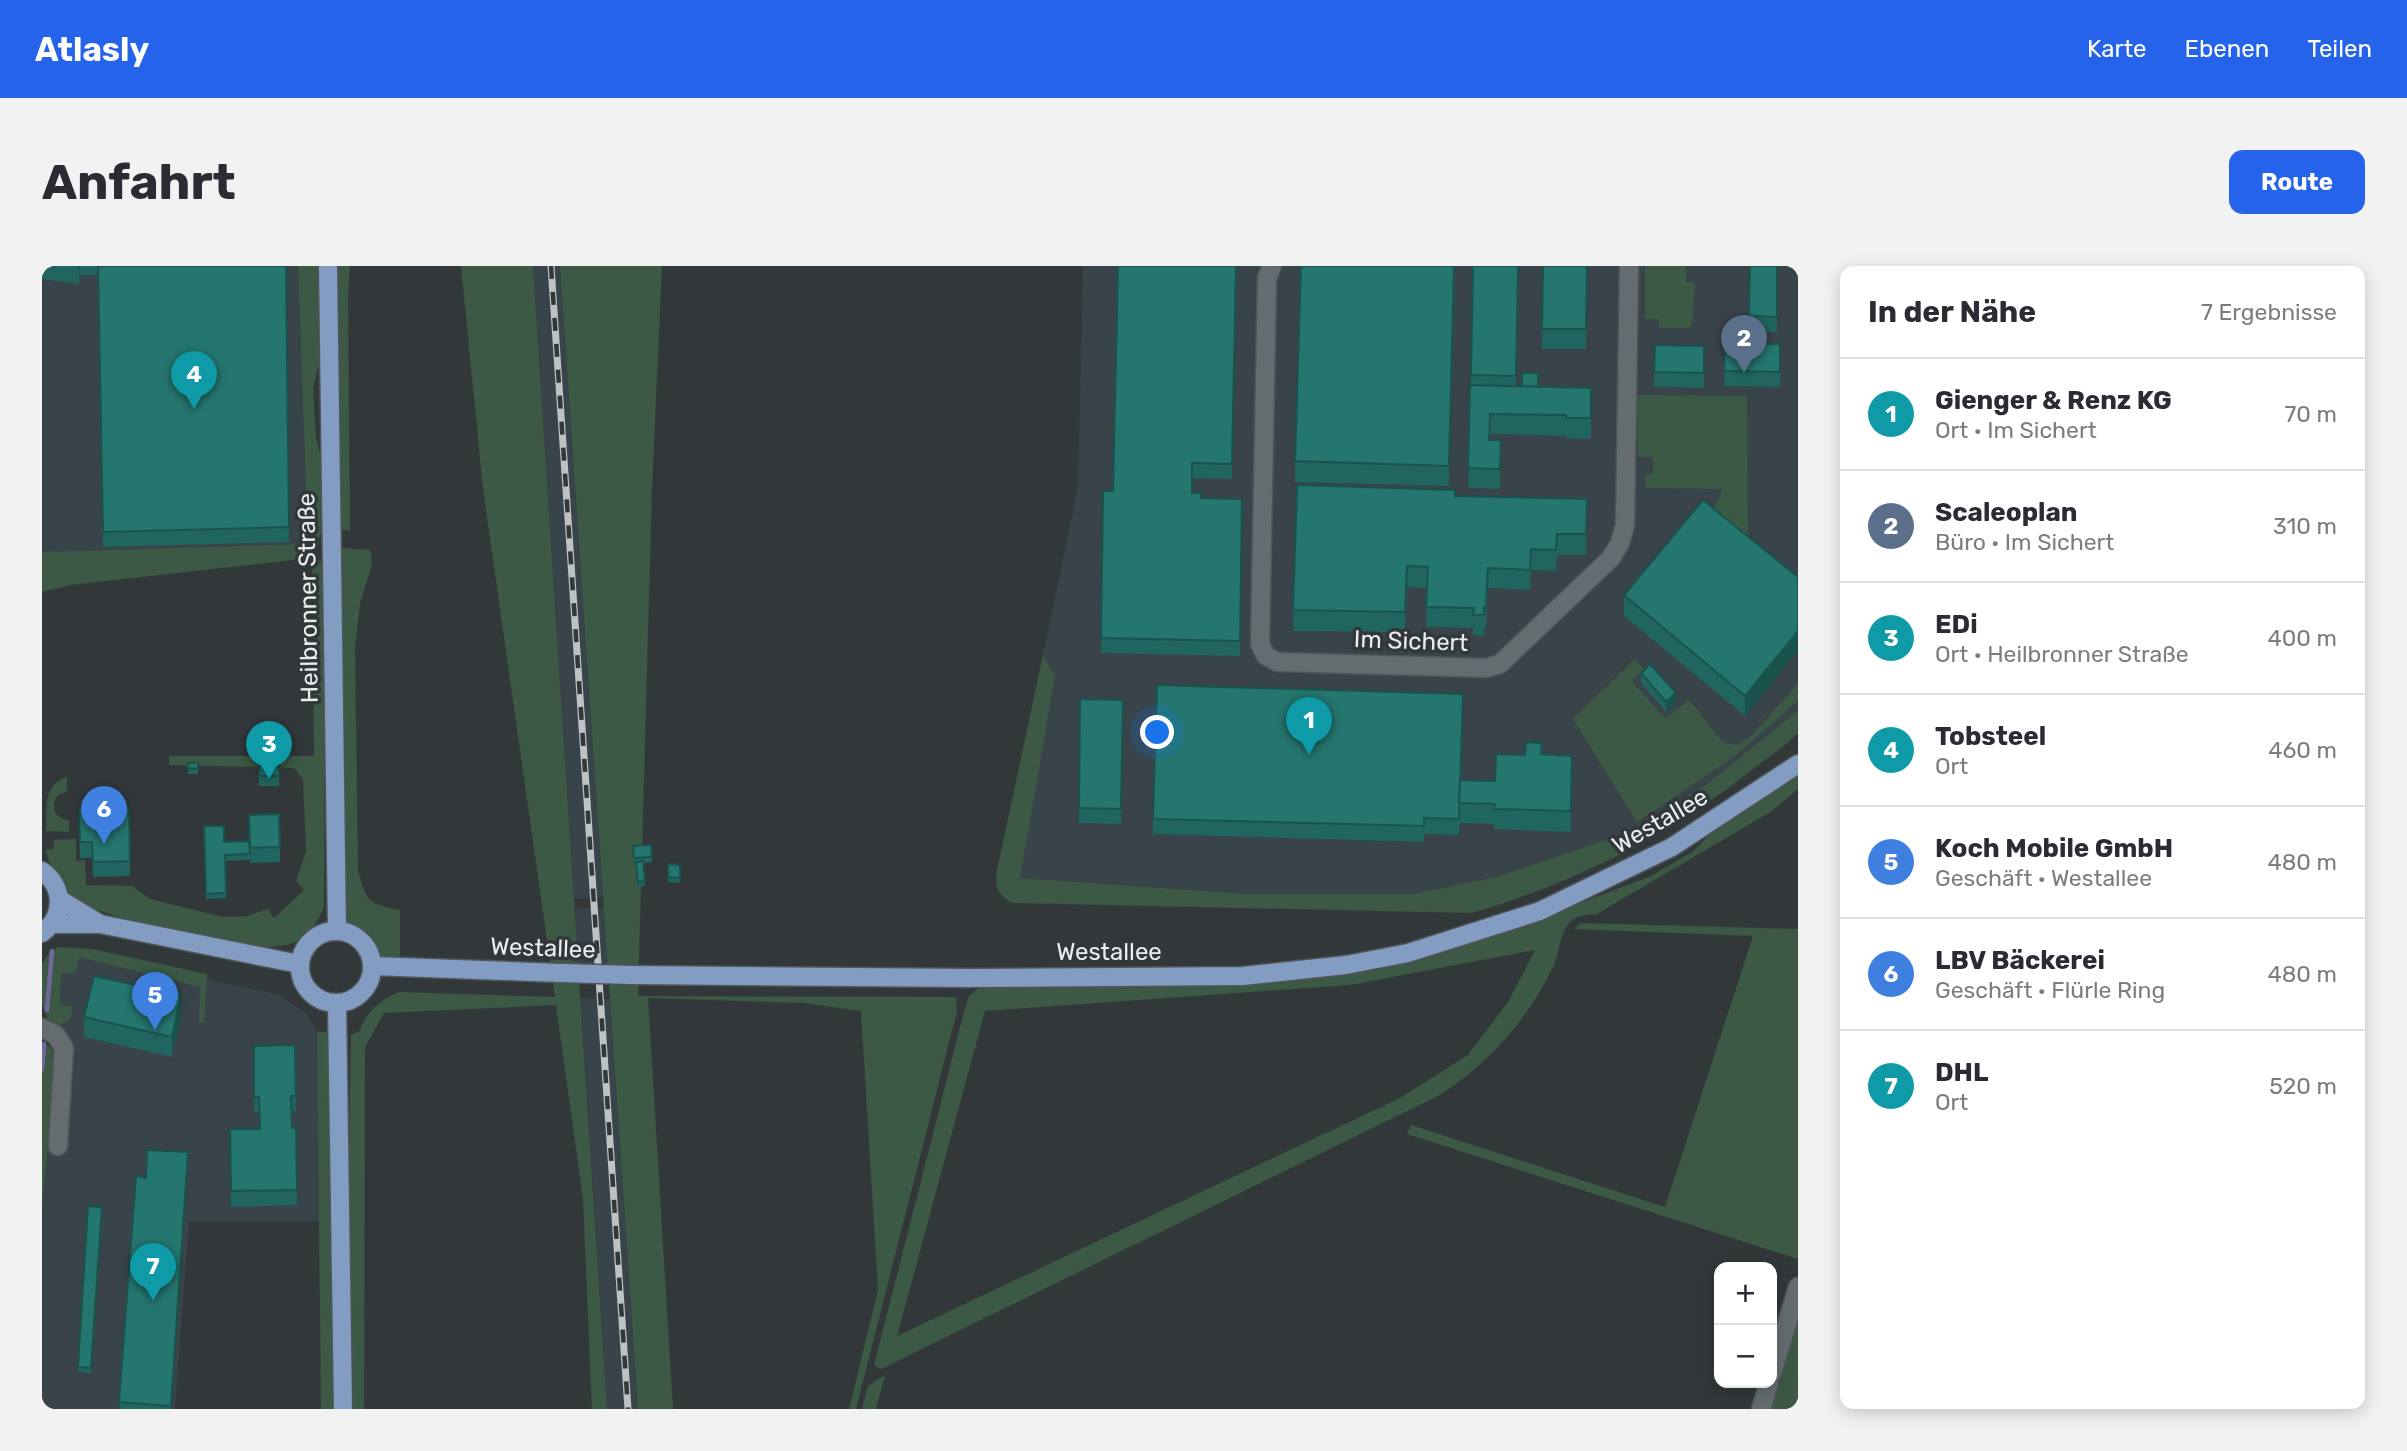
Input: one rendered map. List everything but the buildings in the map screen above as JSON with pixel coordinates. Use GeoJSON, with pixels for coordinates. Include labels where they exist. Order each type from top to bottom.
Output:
{"type":"FeatureCollection","features":[{"type":"Feature","properties":{"kind":"main road","name":"Heilbronner Straße"},"geometry":{"type":"LineString","coordinates":[[328,266],[337,930]]}},
{"type":"Feature","properties":{"kind":"main road","name":"Westallee"},"geometry":{"type":"LineString","coordinates":[[373,967],[632,975],[943,978],[1243,976],[1346,965],[1408,953],[1540,911],[1672,847],[1798,764]]}},
{"type":"Feature","properties":{"kind":"main road"},"geometry":{"type":"LineString","coordinates":[[42,870],[55,883],[60,899],[58,915],[47,929]]}},
{"type":"Feature","properties":{"kind":"main road"},"geometry":{"type":"LineString","coordinates":[[60,899],[100,924]]}},
{"type":"Feature","properties":{"kind":"main road"},"geometry":{"type":"LineString","coordinates":[[47,929],[100,924],[299,964]]}},
{"type":"Feature","properties":{"kind":"main road"},"geometry":{"type":"LineString","coordinates":[[337,930],[352,934],[363,942],[373,967],[370,981],[363,993],[351,1001],[337,1004],[322,1002],[309,993],[301,980],[299,964],[303,951],[311,940],[323,933],[337,930]]}},
{"type":"Feature","properties":{"kind":"main road"},"geometry":{"type":"LineString","coordinates":[[337,1004],[342,1409]]}},
{"type":"Feature","properties":{"kind":"street","name":"Im Sichert"},"geometry":{"type":"LineString","coordinates":[[1272,266],[1267,278],[1260,644],[1266,656],[1278,662],[1486,668],[1500,664],[1611,558],[1620,543],[1625,525],[1629,266]]}},
{"type":"Feature","properties":{"kind":"street"},"geometry":{"type":"LineString","coordinates":[[42,1028],[56,1035],[64,1048],[58,1146]]}},
{"type":"Feature","properties":{"kind":"street"},"geometry":{"type":"LineString","coordinates":[[1777,1356],[1798,1287]]}},
{"type":"Feature","properties":{"kind":"street"},"geometry":{"type":"LineString","coordinates":[[1761,1409],[1767,1388]]}},
{"type":"Feature","properties":{"kind":"shaded area"},"geometry":{"type":"Polygon","coordinates":[[[42,266],[298,266],[308,544],[42,553],[42,266]]]}},
{"type":"Feature","properties":{"kind":"shaded area"},"geometry":{"type":"Polygon","coordinates":[[[533,266],[560,266],[603,897],[574,899],[533,266]]]}},
{"type":"Feature","properties":{"kind":"shaded area"},"geometry":{"type":"Polygon","coordinates":[[[1083,266],[1798,266],[1798,710],[1706,785],[1623,834],[1496,877],[1413,894],[1247,894],[1019,878],[1055,676],[1043,655],[1078,488],[1083,266]]]}},
{"type":"Feature","properties":{"kind":"shaded area"},"geometry":{"type":"Polygon","coordinates":[[[604,907],[608,966],[578,964],[575,909],[604,907]]]}},
{"type":"Feature","properties":{"kind":"shaded area"},"geometry":{"type":"Polygon","coordinates":[[[58,947],[279,995],[307,1014],[317,1032],[319,1221],[189,1222],[175,1409],[42,1409],[42,1156],[58,947]]]}},
{"type":"Feature","properties":{"kind":"shaded area"},"geometry":{"type":"Polygon","coordinates":[[[581,998],[610,999],[638,1409],[607,1409],[581,998]]]}},
{"type":"Feature","properties":{"kind":"green space"},"geometry":{"type":"Polygon","coordinates":[[[298,266],[321,266],[321,355],[313,388],[316,438],[323,465],[324,527],[319,538],[308,544],[298,266]]]}},
{"type":"Feature","properties":{"kind":"green space"},"geometry":{"type":"Polygon","coordinates":[[[335,266],[350,266],[350,531],[339,529],[335,266]]]}},
{"type":"Feature","properties":{"kind":"green space"},"geometry":{"type":"Polygon","coordinates":[[[461,266],[533,266],[607,1409],[592,1409],[583,1199],[556,1005],[384,1013],[365,1047],[364,1409],[350,1409],[347,1243],[351,1035],[360,1031],[365,1019],[375,1007],[399,992],[555,997],[483,489],[461,266]]]}},
{"type":"Feature","properties":{"kind":"green space"},"geometry":{"type":"Polygon","coordinates":[[[560,266],[662,266],[652,488],[638,996],[956,997],[957,1011],[856,1409],[849,1409],[878,1290],[861,1011],[804,1003],[648,998],[673,1409],[638,1409],[560,266]]]}},
{"type":"Feature","properties":{"kind":"green space"},"geometry":{"type":"Polygon","coordinates":[[[1645,266],[1686,266],[1686,282],[1695,283],[1692,325],[1689,328],[1659,328],[1659,319],[1645,319],[1645,266]]]}},
{"type":"Feature","properties":{"kind":"green space"},"geometry":{"type":"Polygon","coordinates":[[[1637,395],[1747,396],[1748,540],[1713,510],[1723,489],[1646,488],[1645,475],[1653,473],[1653,457],[1638,457],[1637,395]]]}},
{"type":"Feature","properties":{"kind":"green space"},"geometry":{"type":"Polygon","coordinates":[[[308,544],[312,557],[320,560],[325,570],[324,906],[319,918],[307,935],[291,944],[258,947],[120,918],[79,903],[67,894],[61,877],[51,866],[45,850],[54,849],[54,840],[76,839],[76,861],[85,860],[86,885],[132,886],[150,899],[223,917],[247,916],[268,909],[274,918],[304,890],[296,881],[306,851],[303,779],[294,768],[169,765],[169,756],[314,756],[312,558],[71,585],[42,592],[42,552],[308,544]]]}},
{"type":"Feature","properties":{"kind":"green space"},"geometry":{"type":"Polygon","coordinates":[[[331,547],[370,550],[372,564],[360,603],[355,649],[358,870],[363,888],[370,899],[381,906],[400,910],[400,968],[373,966],[361,942],[337,930],[331,547]]]}},
{"type":"Feature","properties":{"kind":"green space"},"geometry":{"type":"Polygon","coordinates":[[[1043,655],[1055,676],[1020,878],[1247,894],[1413,894],[1496,877],[1623,834],[1706,785],[1798,710],[1798,733],[1720,794],[1619,855],[1547,887],[1472,913],[1012,903],[999,892],[996,875],[1043,655]]]}},
{"type":"Feature","properties":{"kind":"green space"},"geometry":{"type":"Polygon","coordinates":[[[1635,659],[1644,669],[1632,681],[1665,718],[1689,700],[1724,743],[1737,745],[1750,737],[1798,684],[1798,701],[1735,756],[1637,822],[1573,719],[1635,659]]]}},
{"type":"Feature","properties":{"kind":"green space"},"geometry":{"type":"Polygon","coordinates":[[[1798,775],[1798,789],[1772,811],[1595,915],[1582,916],[1570,922],[1553,967],[1519,1023],[1475,1069],[1440,1095],[881,1369],[874,1365],[964,1012],[969,996],[982,985],[1242,984],[1406,959],[1494,936],[1651,876],[1692,852],[1709,835],[1798,775]],[[1535,950],[1350,985],[985,1011],[897,1336],[1400,1098],[1468,1055],[1508,1002],[1535,950]]]}},
{"type":"Feature","properties":{"kind":"green space"},"geometry":{"type":"Polygon","coordinates":[[[67,777],[67,791],[57,796],[54,809],[57,815],[69,820],[69,832],[46,831],[46,806],[50,792],[53,786],[67,777]]]}},
{"type":"Feature","properties":{"kind":"green space"},"geometry":{"type":"Polygon","coordinates":[[[1581,923],[1798,929],[1798,1259],[1407,1134],[1411,1125],[1665,1207],[1753,936],[1574,929],[1581,923]]]}},
{"type":"Feature","properties":{"kind":"green space"},"geometry":{"type":"Polygon","coordinates":[[[58,947],[92,949],[207,974],[204,1022],[199,1023],[200,987],[80,957],[75,972],[61,974],[60,1005],[73,1006],[70,1019],[60,1025],[48,1019],[42,1005],[42,964],[49,953],[58,947]]]}},
{"type":"Feature","properties":{"kind":"green space"},"geometry":{"type":"Polygon","coordinates":[[[317,1032],[327,1032],[334,1225],[336,1409],[321,1409],[317,1032]]]}},
{"type":"Feature","properties":{"kind":"green space"},"geometry":{"type":"Polygon","coordinates":[[[42,1043],[49,1046],[56,1059],[42,1205],[42,1043]]]}},
{"type":"Feature","properties":{"kind":"green space"},"geometry":{"type":"Polygon","coordinates":[[[1798,1310],[1798,1409],[1768,1409],[1774,1388],[1777,1388],[1777,1379],[1798,1310]]]}},
{"type":"Feature","properties":{"kind":"green space"},"geometry":{"type":"Polygon","coordinates":[[[885,1375],[876,1409],[862,1409],[868,1386],[885,1375]]]}},
{"type":"Feature","properties":{"kind":"waterway"},"geometry":{"type":"LineString","coordinates":[[47,1010],[52,951]]}},
{"type":"Feature","properties":{"kind":"waterway"},"geometry":{"type":"LineString","coordinates":[[42,1069],[44,1044]]}},
{"type":"Feature","properties":{"kind":"railway"},"geometry":{"type":"LineString","coordinates":[[551,266],[628,1409]]}},
{"type":"Feature","properties":{"kind":"place","name":"Scaleoplan"},"geometry":{"type":"Point","coordinates":[1744,373]}},
{"type":"Feature","properties":{"kind":"place","name":"Tobsteel"},"geometry":{"type":"Point","coordinates":[194,409]}},
{"type":"Feature","properties":{"kind":"place","name":"Gienger & Renz KG"},"geometry":{"type":"Point","coordinates":[1309,755]}},
{"type":"Feature","properties":{"kind":"place","name":"EDi"},"geometry":{"type":"Point","coordinates":[269,779]}},
{"type":"Feature","properties":{"kind":"place","name":"LBV Bäckerei"},"geometry":{"type":"Point","coordinates":[104,844]}},
{"type":"Feature","properties":{"kind":"place","name":"Koch Mobile GmbH"},"geometry":{"type":"Point","coordinates":[155,1030]}},
{"type":"Feature","properties":{"kind":"place","name":"DHL"},"geometry":{"type":"Point","coordinates":[153,1301]}}]}
